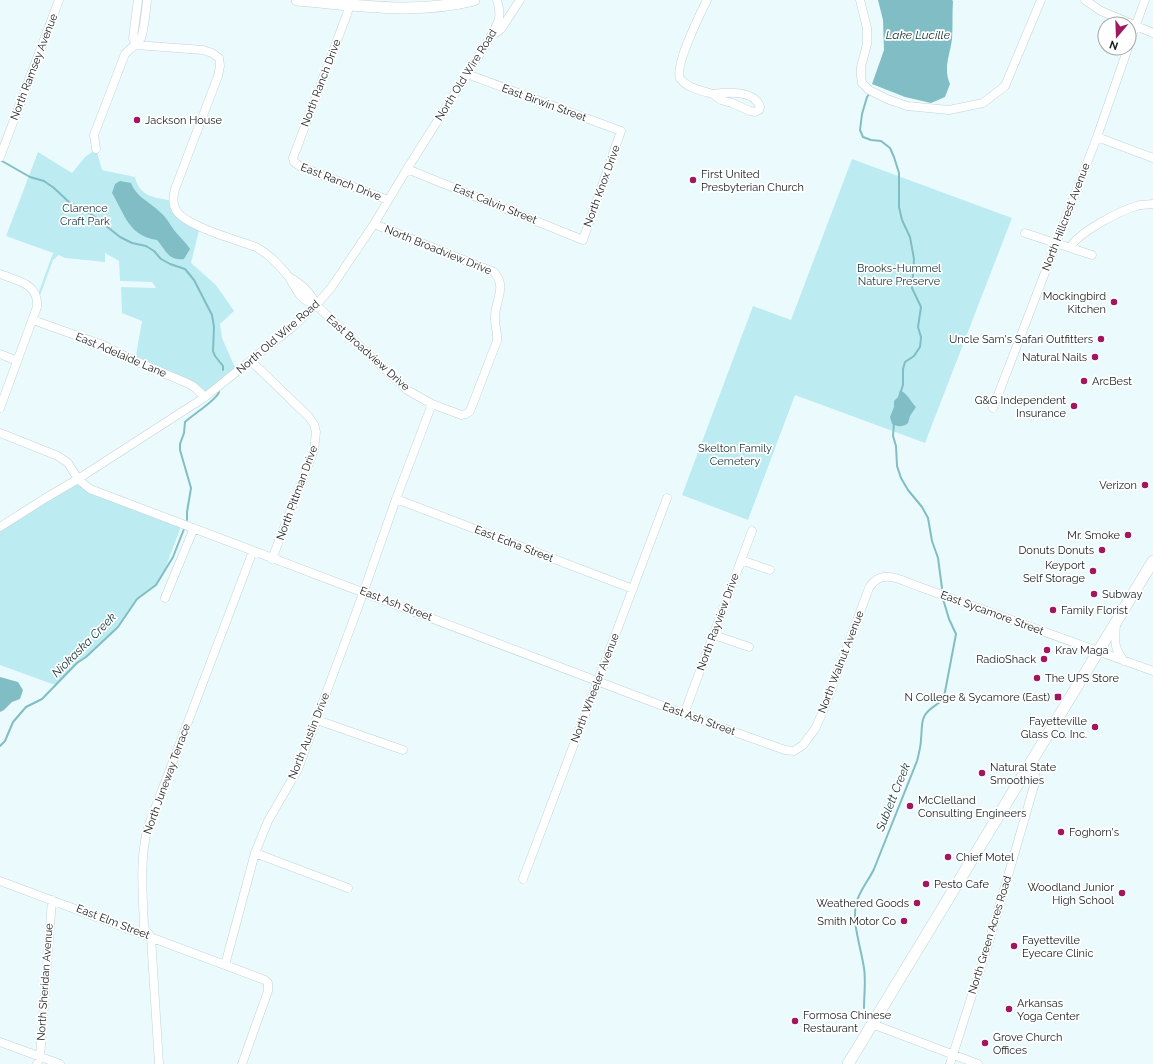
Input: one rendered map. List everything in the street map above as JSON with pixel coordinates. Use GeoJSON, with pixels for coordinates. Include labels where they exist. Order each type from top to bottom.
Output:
{"type":"FeatureCollection","features":[{"type":"Feature","properties":{"kind":"main road"},"geometry":{"type":"LineString","coordinates":[[297,0],[416,8],[446,6],[474,0]]}},
{"type":"Feature","properties":{"kind":"main road"},"geometry":{"type":"LineString","coordinates":[[848,1064],[1153,561]]}},
{"type":"Feature","properties":{"kind":"street","name":"North Ramsey Avenue"},"geometry":{"type":"LineString","coordinates":[[0,157],[59,0]]}},
{"type":"Feature","properties":{"kind":"street"},"geometry":{"type":"LineString","coordinates":[[136,45],[133,38],[138,0]]}},
{"type":"Feature","properties":{"kind":"street"},"geometry":{"type":"LineString","coordinates":[[96,149],[94,135],[125,54],[129,48],[136,45],[141,38],[147,0]]}},
{"type":"Feature","properties":{"kind":"street","name":"North Old Wire Road"},"geometry":{"type":"LineString","coordinates":[[0,527],[31,506],[78,479],[204,397],[251,361],[316,305],[331,288],[374,224],[406,169],[488,41],[499,21],[500,15],[497,0]]}},
{"type":"Feature","properties":{"kind":"street"},"geometry":{"type":"LineString","coordinates":[[488,41],[501,29],[520,0]]}},
{"type":"Feature","properties":{"kind":"street"},"geometry":{"type":"LineString","coordinates":[[707,0],[698,17],[679,68],[680,77],[690,86],[713,94],[721,100],[750,111],[755,112],[760,107],[755,99],[748,96],[740,94],[713,94]]}},
{"type":"Feature","properties":{"kind":"street"},"geometry":{"type":"LineString","coordinates":[[860,0],[867,28],[867,38],[860,76],[862,83],[869,90],[887,99],[907,106],[949,110],[983,103],[1005,86],[1041,0]]}},
{"type":"Feature","properties":{"kind":"street"},"geometry":{"type":"LineString","coordinates":[[1085,0],[1101,11],[1112,16]]}},
{"type":"Feature","properties":{"kind":"street"},"geometry":{"type":"LineString","coordinates":[[1137,21],[1145,0]]}},
{"type":"Feature","properties":{"kind":"street","name":"North Ranch Drive"},"geometry":{"type":"LineString","coordinates":[[294,162],[293,153],[350,4]]}},
{"type":"Feature","properties":{"kind":"street"},"geometry":{"type":"LineString","coordinates":[[1137,27],[1153,33]]}},
{"type":"Feature","properties":{"kind":"street","name":"East Broadview Drive"},"geometry":{"type":"LineString","coordinates":[[136,45],[203,50],[212,53],[219,58],[220,66],[218,76],[175,189],[173,198],[175,209],[181,217],[191,223],[263,251],[276,261],[289,277],[301,285],[313,297],[316,305],[407,390],[432,404],[461,415],[466,414]]}},
{"type":"Feature","properties":{"kind":"street","name":"North Hillcrest Avenue"},"geometry":{"type":"LineString","coordinates":[[993,408],[1097,137],[1125,56]]}},
{"type":"Feature","properties":{"kind":"street","name":"East Birwin Street"},"geometry":{"type":"LineString","coordinates":[[467,74],[622,132]]}},
{"type":"Feature","properties":{"kind":"street","name":"North Knox Drive"},"geometry":{"type":"LineString","coordinates":[[583,240],[622,132]]}},
{"type":"Feature","properties":{"kind":"street"},"geometry":{"type":"LineString","coordinates":[[1097,137],[1153,158]]}},
{"type":"Feature","properties":{"kind":"street","name":"East Ranch Drive"},"geometry":{"type":"LineString","coordinates":[[294,162],[301,167],[388,200]]}},
{"type":"Feature","properties":{"kind":"street","name":"East Calvin Street"},"geometry":{"type":"LineString","coordinates":[[406,169],[583,240]]}},
{"type":"Feature","properties":{"kind":"street"},"geometry":{"type":"LineString","coordinates":[[1070,248],[1075,240],[1115,214],[1138,205],[1153,204]]}},
{"type":"Feature","properties":{"kind":"street","name":"North Broadview Drive"},"geometry":{"type":"LineString","coordinates":[[374,224],[494,272],[499,277],[501,285],[494,320],[498,334],[498,341],[473,406],[466,414]]}},
{"type":"Feature","properties":{"kind":"street"},"geometry":{"type":"LineString","coordinates":[[1025,233],[1092,255]]}},
{"type":"Feature","properties":{"kind":"street"},"geometry":{"type":"LineString","coordinates":[[0,274],[24,283],[33,290],[38,300],[33,320],[0,408]]}},
{"type":"Feature","properties":{"kind":"street","name":"East Adelaide Lane"},"geometry":{"type":"LineString","coordinates":[[33,320],[104,345],[133,360],[193,386],[204,397]]}},
{"type":"Feature","properties":{"kind":"street"},"geometry":{"type":"LineString","coordinates":[[0,354],[17,361]]}},
{"type":"Feature","properties":{"kind":"street","name":"North Pittman Drive"},"geometry":{"type":"LineString","coordinates":[[251,361],[309,417],[314,424],[316,432],[316,440],[310,462],[272,559]]}},
{"type":"Feature","properties":{"kind":"street","name":"North Austin Drive"},"geometry":{"type":"LineString","coordinates":[[225,964],[254,853],[268,821],[298,769],[432,404]]}},
{"type":"Feature","properties":{"kind":"street","name":"East Ash Street"},"geometry":{"type":"LineString","coordinates":[[0,433],[58,456],[68,463],[78,479],[90,489],[272,559],[363,591],[684,714],[785,750],[794,751],[803,745]]}},
{"type":"Feature","properties":{"kind":"street","name":"North Wheeler Avenue"},"geometry":{"type":"LineString","coordinates":[[523,879],[667,498]]}},
{"type":"Feature","properties":{"kind":"street","name":"East Edna Street"},"geometry":{"type":"LineString","coordinates":[[396,499],[633,589]]}},
{"type":"Feature","properties":{"kind":"street"},"geometry":{"type":"LineString","coordinates":[[165,598],[194,528]]}},
{"type":"Feature","properties":{"kind":"street","name":"North Rayview Drive"},"geometry":{"type":"LineString","coordinates":[[684,714],[752,531]]}},
{"type":"Feature","properties":{"kind":"street","name":"North Juneway Terrace"},"geometry":{"type":"LineString","coordinates":[[159,1064],[151,937],[144,928],[142,854],[148,826],[253,551]]}},
{"type":"Feature","properties":{"kind":"street"},"geometry":{"type":"LineString","coordinates":[[741,560],[770,570]]}},
{"type":"Feature","properties":{"kind":"street","name":"East Sycamore Street"},"geometry":{"type":"LineString","coordinates":[[877,579],[888,576],[1153,671]]}},
{"type":"Feature","properties":{"kind":"street","name":"North Walnut Avenue"},"geometry":{"type":"LineString","coordinates":[[803,745],[815,729],[824,709],[869,588],[877,579]]}},
{"type":"Feature","properties":{"kind":"street"},"geometry":{"type":"LineString","coordinates":[[1116,621],[1116,650],[1125,662]]}},
{"type":"Feature","properties":{"kind":"street"},"geometry":{"type":"LineString","coordinates":[[714,635],[748,647]]}},
{"type":"Feature","properties":{"kind":"street"},"geometry":{"type":"LineString","coordinates":[[317,720],[403,750]]}},
{"type":"Feature","properties":{"kind":"street","name":"North Green Acres Road"},"geometry":{"type":"LineString","coordinates":[[950,1064],[988,945],[1034,786],[1035,774],[1033,759]]}},
{"type":"Feature","properties":{"kind":"street"},"geometry":{"type":"LineString","coordinates":[[254,853],[348,888]]}},
{"type":"Feature","properties":{"kind":"street","name":"East Elm Street"},"geometry":{"type":"LineString","coordinates":[[0,881],[225,964]]}},
{"type":"Feature","properties":{"kind":"street","name":"North Sheridan Avenue"},"geometry":{"type":"LineString","coordinates":[[38,1060],[52,900]]}},
{"type":"Feature","properties":{"kind":"street"},"geometry":{"type":"LineString","coordinates":[[225,964],[262,978],[268,983],[268,987],[242,1064]]}},
{"type":"Feature","properties":{"kind":"street"},"geometry":{"type":"LineString","coordinates":[[872,1024],[978,1064]]}},
{"type":"Feature","properties":{"kind":"street"},"geometry":{"type":"LineString","coordinates":[[0,1042],[38,1060],[60,1064]]}},
{"type":"Feature","properties":{"kind":"green space","name":"Clarence Craft Park"},"geometry":{"type":"Polygon","coordinates":[[[96,149],[102,170],[135,177],[137,184],[144,193],[173,201],[175,209],[200,227],[191,263],[216,285],[234,311],[220,324],[222,338],[237,372],[205,397],[193,386],[135,361],[142,321],[122,313],[121,287],[156,288],[152,282],[120,281],[119,261],[105,253],[105,262],[65,258],[59,255],[53,260],[38,301],[37,297],[53,253],[6,236],[38,152],[72,173],[85,157],[96,149]]]}},
{"type":"Feature","properties":{"kind":"green space","name":"Brooks-Hummel Nature Preserve"},"geometry":{"type":"Polygon","coordinates":[[[852,159],[1012,218],[925,443],[795,395],[748,520],[682,495],[753,306],[791,320],[852,159]]]}},
{"type":"Feature","properties":{"kind":"green space"},"geometry":{"type":"Polygon","coordinates":[[[78,479],[90,489],[182,524],[162,577],[156,585],[140,596],[118,627],[86,657],[77,663],[55,685],[0,665],[0,527],[78,479]]]}},
{"type":"Feature","properties":{"kind":"water","name":"Lake Lucille"},"geometry":{"type":"Polygon","coordinates":[[[878,0],[953,1],[952,39],[947,67],[950,84],[945,97],[931,103],[905,97],[872,84],[884,50],[883,20],[878,0]]]}},
{"type":"Feature","properties":{"kind":"water"},"geometry":{"type":"Polygon","coordinates":[[[120,181],[131,183],[133,188],[140,196],[165,217],[190,249],[184,259],[171,257],[157,240],[140,234],[129,223],[112,193],[115,184],[120,181]]]}},
{"type":"Feature","properties":{"kind":"water"},"geometry":{"type":"Polygon","coordinates":[[[900,390],[907,395],[916,407],[910,416],[908,423],[905,425],[896,426],[892,424],[890,417],[894,407],[894,401],[898,397],[900,390]]]}},
{"type":"Feature","properties":{"kind":"water"},"geometry":{"type":"Polygon","coordinates":[[[0,677],[18,682],[23,690],[20,699],[12,702],[0,712],[0,677]]]}},
{"type":"Feature","properties":{"kind":"waterway","name":"Sublett Creek"},"geometry":{"type":"LineString","coordinates":[[870,93],[867,97],[862,114],[860,130],[863,137],[881,141],[890,148],[894,157],[899,173],[899,207],[902,220],[910,237],[914,259],[912,288],[921,307],[918,327],[921,337],[920,347],[914,356],[905,362],[901,391]]}},
{"type":"Feature","properties":{"kind":"waterway","name":"Niokaska Creek"},"geometry":{"type":"LineString","coordinates":[[2,161],[30,177],[44,181],[70,203],[91,214],[120,237],[132,243],[146,246],[154,251],[161,259],[185,269],[194,280],[212,315],[214,327],[213,351],[223,366],[223,370]]}},
{"type":"Feature","properties":{"kind":"waterway","name":"Niokaska Creek"},"geometry":{"type":"LineString","coordinates":[[187,520],[191,488],[180,450],[185,422],[214,399],[219,392]]}},
{"type":"Feature","properties":{"kind":"waterway","name":"Sublett Creek"},"geometry":{"type":"LineString","coordinates":[[894,423],[893,436],[896,446],[897,466],[901,478],[908,490],[922,507],[928,518],[932,541],[938,558],[942,588]]}},
{"type":"Feature","properties":{"kind":"waterway","name":"Niokaska Creek"},"geometry":{"type":"LineString","coordinates":[[0,746],[5,741],[13,722],[26,707],[42,699],[77,663],[86,657],[118,627],[137,599],[156,585],[173,557],[184,529]]}},
{"type":"Feature","properties":{"kind":"waterway","name":"Sublett Creek"},"geometry":{"type":"LineString","coordinates":[[864,1008],[865,973],[856,928],[856,904],[859,895],[874,869],[917,761],[923,719],[928,711],[939,703],[944,697],[956,634],[949,619],[943,599]]}},
{"type":"Feature","properties":{"kind":"place","name":"Jackson House"},"geometry":{"type":"Point","coordinates":[137,120]}},
{"type":"Feature","properties":{"kind":"place","name":"First United Presbyterian Church"},"geometry":{"type":"Point","coordinates":[693,180]}},
{"type":"Feature","properties":{"kind":"place","name":"Mockingbird Kitchen"},"geometry":{"type":"Point","coordinates":[1114,302]}},
{"type":"Feature","properties":{"kind":"place","name":"Uncle Sam's Safari Outfitters"},"geometry":{"type":"Point","coordinates":[1101,339]}},
{"type":"Feature","properties":{"kind":"place","name":"Natural Nails"},"geometry":{"type":"Point","coordinates":[1095,357]}},
{"type":"Feature","properties":{"kind":"place","name":"ArcBest"},"geometry":{"type":"Point","coordinates":[1084,381]}},
{"type":"Feature","properties":{"kind":"place","name":"G&G Independent Insurance"},"geometry":{"type":"Point","coordinates":[1074,406]}},
{"type":"Feature","properties":{"kind":"place","name":"Verizon"},"geometry":{"type":"Point","coordinates":[1145,485]}},
{"type":"Feature","properties":{"kind":"place","name":"Mr. Smoke"},"geometry":{"type":"Point","coordinates":[1128,535]}},
{"type":"Feature","properties":{"kind":"place","name":"Donuts Donuts"},"geometry":{"type":"Point","coordinates":[1102,550]}},
{"type":"Feature","properties":{"kind":"place","name":"Keyport Self Storage"},"geometry":{"type":"Point","coordinates":[1093,571]}},
{"type":"Feature","properties":{"kind":"place","name":"Subway"},"geometry":{"type":"Point","coordinates":[1094,594]}},
{"type":"Feature","properties":{"kind":"place","name":"Family Florist"},"geometry":{"type":"Point","coordinates":[1053,610]}},
{"type":"Feature","properties":{"kind":"place","name":"Krav Maga"},"geometry":{"type":"Point","coordinates":[1047,650]}},
{"type":"Feature","properties":{"kind":"place","name":"RadioShack"},"geometry":{"type":"Point","coordinates":[1044,659]}},
{"type":"Feature","properties":{"kind":"place","name":"The UPS Store"},"geometry":{"type":"Point","coordinates":[1037,678]}},
{"type":"Feature","properties":{"kind":"place","name":"N College & Sycamore (East)"},"geometry":{"type":"Point","coordinates":[1058,697]}},
{"type":"Feature","properties":{"kind":"place","name":"Fayetteville Glass Co. Inc."},"geometry":{"type":"Point","coordinates":[1095,727]}},
{"type":"Feature","properties":{"kind":"place","name":"Natural State Smoothies"},"geometry":{"type":"Point","coordinates":[982,773]}},
{"type":"Feature","properties":{"kind":"place","name":"McClelland Consulting Engineers"},"geometry":{"type":"Point","coordinates":[910,806]}},
{"type":"Feature","properties":{"kind":"place","name":"Foghorn's"},"geometry":{"type":"Point","coordinates":[1061,832]}},
{"type":"Feature","properties":{"kind":"place","name":"Chief Motel"},"geometry":{"type":"Point","coordinates":[948,857]}},
{"type":"Feature","properties":{"kind":"place","name":"Pesto Cafe"},"geometry":{"type":"Point","coordinates":[926,884]}},
{"type":"Feature","properties":{"kind":"place","name":"Woodland Junior High School"},"geometry":{"type":"Point","coordinates":[1122,893]}},
{"type":"Feature","properties":{"kind":"place","name":"Weathered Goods"},"geometry":{"type":"Point","coordinates":[917,903]}},
{"type":"Feature","properties":{"kind":"place","name":"Smith Motor Co"},"geometry":{"type":"Point","coordinates":[904,921]}},
{"type":"Feature","properties":{"kind":"place","name":"Fayetteville Eyecare Clinic"},"geometry":{"type":"Point","coordinates":[1014,946]}},
{"type":"Feature","properties":{"kind":"place","name":"Arkansas Yoga Center"},"geometry":{"type":"Point","coordinates":[1009,1009]}},
{"type":"Feature","properties":{"kind":"place","name":"Formosa Chinese Restaurant"},"geometry":{"type":"Point","coordinates":[795,1021]}},
{"type":"Feature","properties":{"kind":"place","name":"Grove Church Offices"},"geometry":{"type":"Point","coordinates":[985,1043]}},
{"type":"Feature","properties":{"kind":"park label","name":"Skelton Family Cemetery"},"geometry":{"type":"Point","coordinates":[735,454]}}]}
